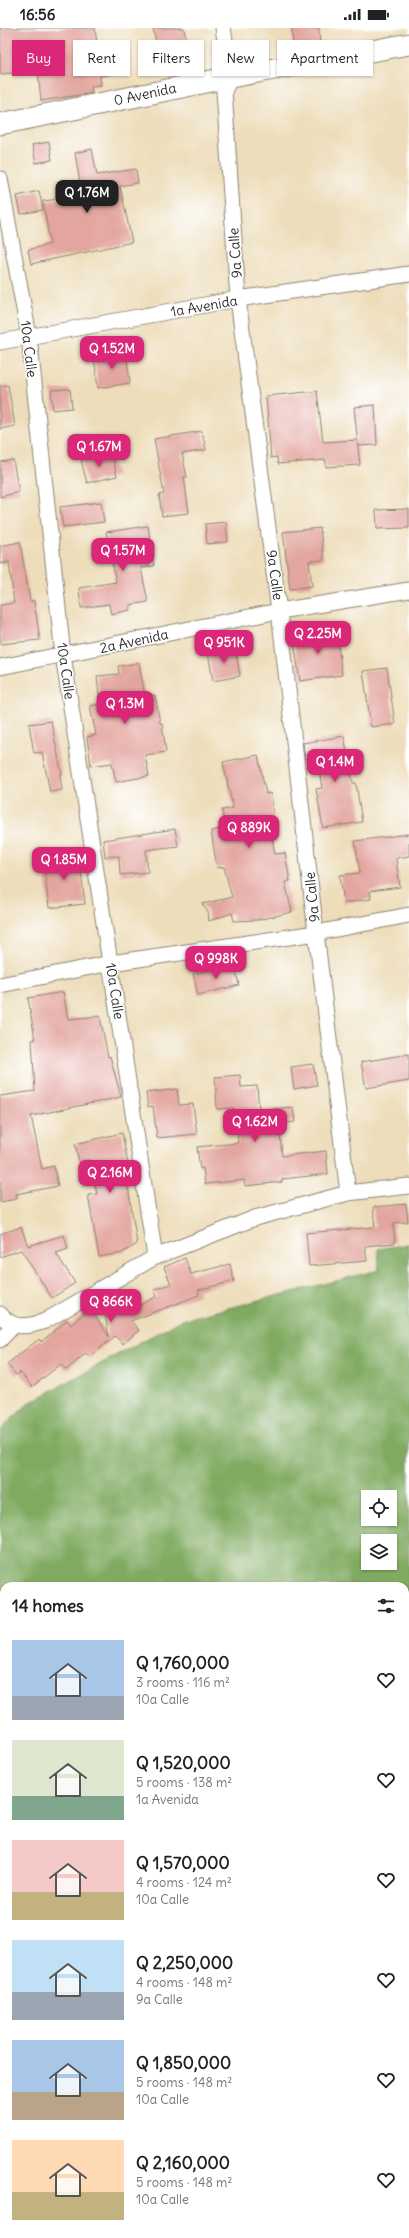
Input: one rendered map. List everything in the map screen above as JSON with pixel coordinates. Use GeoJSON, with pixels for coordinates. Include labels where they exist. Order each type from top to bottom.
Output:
{"type":"FeatureCollection","features":[{"type":"Feature","properties":{"kind":"street"},"geometry":{"type":"LineString","coordinates":[[222,28],[224,40]]}},
{"type":"Feature","properties":{"kind":"street","name":"0 Avenida"},"geometry":{"type":"LineString","coordinates":[[269,69],[409,44]]}},
{"type":"Feature","properties":{"kind":"street","name":"0 Avenida"},"geometry":{"type":"LineString","coordinates":[[0,124],[230,76]]}},
{"type":"Feature","properties":{"kind":"street","name":"9a Calle"},"geometry":{"type":"LineString","coordinates":[[230,76],[224,91],[238,299],[279,611],[348,1193]]}},
{"type":"Feature","properties":{"kind":"street","name":"10a Calle"},"geometry":{"type":"LineString","coordinates":[[0,179],[29,336],[62,655],[111,963],[155,1257]]}},
{"type":"Feature","properties":{"kind":"street","name":"1a Avenida"},"geometry":{"type":"LineString","coordinates":[[0,342],[238,299],[409,274]]}},
{"type":"Feature","properties":{"kind":"street","name":"2a Avenida"},"geometry":{"type":"LineString","coordinates":[[0,667],[279,611],[409,590]]}},
{"type":"Feature","properties":{"kind":"street"},"geometry":{"type":"LineString","coordinates":[[0,985],[111,963],[316,933],[409,915]]}},
{"type":"Feature","properties":{"kind":"street"},"geometry":{"type":"LineString","coordinates":[[0,1314],[14,1325],[28,1327],[45,1321],[155,1257],[255,1218],[348,1193],[409,1186]]}},
{"type":"Feature","properties":{"kind":"street"},"geometry":{"type":"LineString","coordinates":[[0,1340],[14,1325]]}},
{"type":"Feature","properties":{"kind":"green space"},"geometry":{"type":"Polygon","coordinates":[[[409,1244],[409,1582],[0,1582],[0,1430],[29,1403],[181,1320],[379,1270],[378,1249],[409,1244]]]}},
{"type":"Feature","properties":{"kind":"building"},"geometry":{"type":"Polygon","coordinates":[[[0,28],[95,28],[96,40],[73,40],[73,76],[100,76],[101,85],[91,86],[92,93],[41,101],[38,76],[65,76],[65,40],[12,40],[12,73],[0,74],[0,28]]]}},
{"type":"Feature","properties":{"kind":"building"},"geometry":{"type":"Polygon","coordinates":[[[153,28],[184,28],[186,40],[155,40],[153,28]]]}},
{"type":"Feature","properties":{"kind":"building"},"geometry":{"type":"Polygon","coordinates":[[[292,28],[319,28],[320,40],[293,40],[292,28]]]}},
{"type":"Feature","properties":{"kind":"building"},"geometry":{"type":"Polygon","coordinates":[[[49,142],[52,160],[36,163],[32,145],[49,142]]]}},
{"type":"Feature","properties":{"kind":"building"},"geometry":{"type":"Polygon","coordinates":[[[92,149],[97,175],[136,169],[138,183],[120,186],[132,242],[31,264],[28,250],[50,244],[43,201],[82,196],[75,153],[92,149]]]}},
{"type":"Feature","properties":{"kind":"building"},"geometry":{"type":"Polygon","coordinates":[[[39,191],[43,210],[21,214],[17,196],[39,191]]]}},
{"type":"Feature","properties":{"kind":"building"},"geometry":{"type":"Polygon","coordinates":[[[126,351],[130,383],[98,388],[94,356],[126,351]]]}},
{"type":"Feature","properties":{"kind":"building"},"geometry":{"type":"Polygon","coordinates":[[[8,385],[15,426],[0,429],[0,386],[8,385]]]}},
{"type":"Feature","properties":{"kind":"building"},"geometry":{"type":"Polygon","coordinates":[[[70,389],[72,408],[53,410],[51,390],[70,389]]]}},
{"type":"Feature","properties":{"kind":"building"},"geometry":{"type":"Polygon","coordinates":[[[317,391],[323,442],[357,440],[360,465],[326,467],[326,460],[278,464],[277,457],[271,458],[266,396],[317,391]]]}},
{"type":"Feature","properties":{"kind":"building"},"geometry":{"type":"Polygon","coordinates":[[[375,405],[377,445],[358,446],[354,407],[375,405]]]}},
{"type":"Feature","properties":{"kind":"building"},"geometry":{"type":"Polygon","coordinates":[[[202,431],[206,450],[182,454],[187,477],[184,477],[189,513],[162,516],[159,495],[164,494],[154,439],[202,431]]]}},
{"type":"Feature","properties":{"kind":"building"},"geometry":{"type":"Polygon","coordinates":[[[111,453],[117,476],[87,483],[81,460],[111,453]]]}},
{"type":"Feature","properties":{"kind":"building"},"geometry":{"type":"Polygon","coordinates":[[[13,460],[19,492],[0,497],[0,462],[13,460]]]}},
{"type":"Feature","properties":{"kind":"building"},"geometry":{"type":"Polygon","coordinates":[[[101,502],[104,522],[63,527],[60,507],[101,502]]]}},
{"type":"Feature","properties":{"kind":"building"},"geometry":{"type":"Polygon","coordinates":[[[409,509],[409,528],[377,529],[376,510],[409,509]]]}},
{"type":"Feature","properties":{"kind":"building"},"geometry":{"type":"Polygon","coordinates":[[[226,522],[228,542],[207,544],[205,524],[226,522]]]}},
{"type":"Feature","properties":{"kind":"building"},"geometry":{"type":"Polygon","coordinates":[[[148,526],[154,566],[141,568],[148,602],[130,605],[130,610],[111,614],[109,604],[81,608],[79,588],[116,582],[106,532],[148,526]]]}},
{"type":"Feature","properties":{"kind":"building"},"geometry":{"type":"Polygon","coordinates":[[[320,528],[324,560],[309,561],[312,586],[290,589],[283,532],[320,528]]]}},
{"type":"Feature","properties":{"kind":"building"},"geometry":{"type":"Polygon","coordinates":[[[20,542],[30,601],[34,601],[40,640],[0,644],[0,605],[14,603],[9,562],[0,564],[0,546],[20,542]]]}},
{"type":"Feature","properties":{"kind":"building"},"geometry":{"type":"Polygon","coordinates":[[[336,629],[342,675],[300,681],[293,635],[336,629]]]}},
{"type":"Feature","properties":{"kind":"building"},"geometry":{"type":"Polygon","coordinates":[[[235,648],[240,676],[213,681],[208,653],[235,648]]]}},
{"type":"Feature","properties":{"kind":"building"},"geometry":{"type":"Polygon","coordinates":[[[139,663],[145,697],[155,695],[160,723],[162,723],[166,752],[145,755],[149,776],[116,782],[112,763],[91,766],[87,737],[96,735],[90,706],[100,704],[97,676],[119,674],[118,666],[139,663]]]}},
{"type":"Feature","properties":{"kind":"building"},"geometry":{"type":"Polygon","coordinates":[[[387,668],[395,724],[371,727],[363,671],[387,668]]]}},
{"type":"Feature","properties":{"kind":"building"},"geometry":{"type":"Polygon","coordinates":[[[51,721],[62,775],[60,775],[62,790],[50,792],[42,752],[34,753],[29,724],[51,721]]]}},
{"type":"Feature","properties":{"kind":"building"},"geometry":{"type":"Polygon","coordinates":[[[344,736],[353,783],[356,783],[362,822],[323,828],[316,789],[322,788],[317,757],[305,759],[303,743],[344,736]]]}},
{"type":"Feature","properties":{"kind":"building"},"geometry":{"type":"Polygon","coordinates":[[[258,755],[266,794],[271,793],[274,819],[269,820],[275,854],[285,853],[290,881],[285,882],[292,912],[258,920],[234,921],[232,913],[209,921],[208,912],[202,904],[232,897],[224,867],[217,868],[211,831],[225,828],[222,810],[233,808],[223,762],[258,755]]]}},
{"type":"Feature","properties":{"kind":"building"},"geometry":{"type":"Polygon","coordinates":[[[175,829],[178,846],[146,850],[148,872],[120,875],[119,856],[105,857],[103,840],[175,829]]]}},
{"type":"Feature","properties":{"kind":"building"},"geometry":{"type":"Polygon","coordinates":[[[409,834],[409,856],[396,858],[400,887],[370,891],[371,899],[344,903],[340,875],[360,873],[355,841],[409,834]]]}},
{"type":"Feature","properties":{"kind":"building"},"geometry":{"type":"Polygon","coordinates":[[[79,854],[85,904],[49,908],[43,858],[79,854]]]}},
{"type":"Feature","properties":{"kind":"building"},"geometry":{"type":"Polygon","coordinates":[[[234,965],[239,985],[198,995],[193,974],[234,965]]]}},
{"type":"Feature","properties":{"kind":"building"},"geometry":{"type":"Polygon","coordinates":[[[63,992],[68,1019],[100,1016],[108,1057],[110,1056],[121,1097],[31,1116],[42,1169],[54,1166],[58,1186],[16,1194],[17,1199],[0,1202],[0,1096],[35,1091],[32,1040],[35,1040],[28,998],[63,992]]]}},
{"type":"Feature","properties":{"kind":"building"},"geometry":{"type":"Polygon","coordinates":[[[409,1054],[409,1081],[366,1088],[361,1062],[409,1054]]]}},
{"type":"Feature","properties":{"kind":"building"},"geometry":{"type":"Polygon","coordinates":[[[313,1064],[317,1085],[294,1089],[291,1067],[313,1064]]]}},
{"type":"Feature","properties":{"kind":"building"},"geometry":{"type":"Polygon","coordinates":[[[240,1075],[241,1087],[257,1086],[259,1110],[293,1107],[295,1122],[279,1124],[282,1156],[326,1151],[328,1174],[282,1179],[282,1182],[245,1186],[244,1180],[205,1184],[203,1168],[200,1169],[197,1147],[238,1143],[234,1108],[217,1109],[215,1077],[240,1075]]]}},
{"type":"Feature","properties":{"kind":"building"},"geometry":{"type":"Polygon","coordinates":[[[177,1089],[179,1105],[193,1104],[197,1134],[157,1138],[153,1106],[148,1107],[146,1093],[177,1089]]]}},
{"type":"Feature","properties":{"kind":"building"},"geometry":{"type":"Polygon","coordinates":[[[122,1133],[131,1179],[127,1180],[137,1244],[122,1253],[99,1257],[88,1195],[97,1194],[89,1160],[79,1162],[75,1144],[122,1133]]]}},
{"type":"Feature","properties":{"kind":"building"},"geometry":{"type":"Polygon","coordinates":[[[406,1204],[408,1222],[393,1223],[395,1243],[365,1246],[367,1261],[309,1266],[306,1233],[375,1227],[373,1207],[406,1204]]]}},
{"type":"Feature","properties":{"kind":"building"},"geometry":{"type":"Polygon","coordinates":[[[21,1227],[28,1246],[64,1235],[68,1249],[56,1253],[75,1283],[52,1298],[21,1250],[0,1257],[0,1234],[21,1227]]]}},
{"type":"Feature","properties":{"kind":"building"},"geometry":{"type":"Polygon","coordinates":[[[185,1258],[191,1274],[230,1264],[234,1281],[198,1290],[199,1295],[131,1321],[139,1330],[123,1344],[115,1336],[90,1357],[86,1353],[66,1370],[61,1364],[32,1387],[20,1372],[16,1375],[7,1364],[39,1339],[41,1342],[67,1320],[71,1325],[90,1308],[109,1337],[102,1298],[108,1295],[124,1314],[157,1296],[154,1290],[171,1284],[164,1267],[185,1258]]]}}]}
